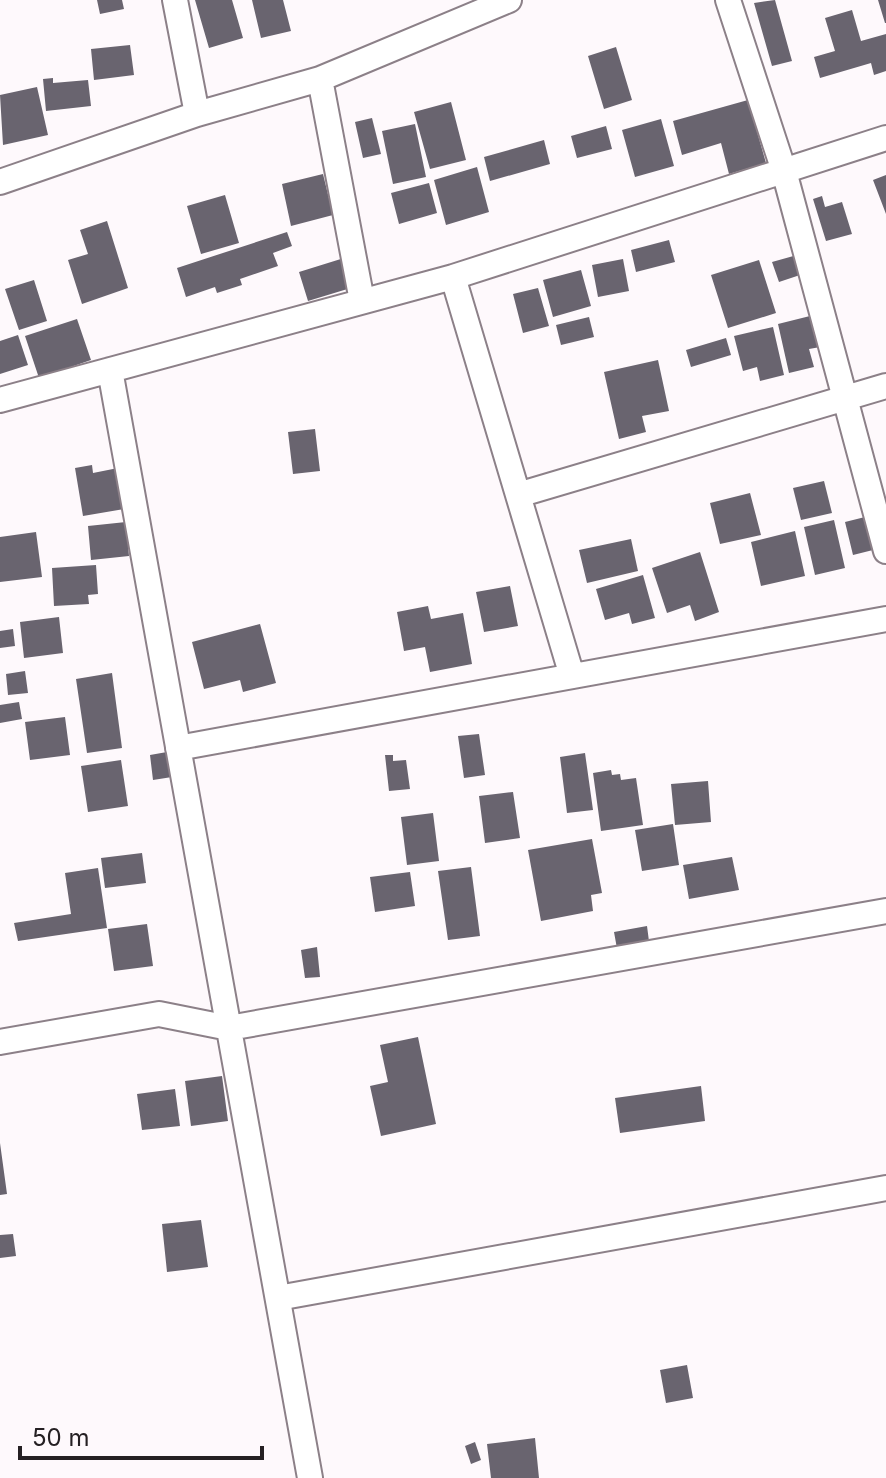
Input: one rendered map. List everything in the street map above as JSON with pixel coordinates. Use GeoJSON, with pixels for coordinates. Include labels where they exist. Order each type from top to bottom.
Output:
{"type":"FeatureCollection","features":[{"type":"Feature","properties":{"kind":"street"},"geometry":{"type":"LineString","coordinates":[[175,0],[197,114]]}},
{"type":"Feature","properties":{"kind":"street"},"geometry":{"type":"LineString","coordinates":[[0,182],[197,114],[320,79],[509,0]]}},
{"type":"Feature","properties":{"kind":"street"},"geometry":{"type":"LineString","coordinates":[[728,0],[784,171],[886,551]]}},
{"type":"Feature","properties":{"kind":"street"},"geometry":{"type":"LineString","coordinates":[[320,79],[362,301]]}},
{"type":"Feature","properties":{"kind":"street"},"geometry":{"type":"LineString","coordinates":[[0,400],[453,277],[886,138]]}},
{"type":"Feature","properties":{"kind":"street"},"geometry":{"type":"LineString","coordinates":[[453,277],[572,676]]}},
{"type":"Feature","properties":{"kind":"street"},"geometry":{"type":"LineString","coordinates":[[110,370],[310,1478]]}},
{"type":"Feature","properties":{"kind":"street"},"geometry":{"type":"LineString","coordinates":[[518,495],[886,386]]}},
{"type":"Feature","properties":{"kind":"street"},"geometry":{"type":"LineString","coordinates":[[178,748],[886,619]]}},
{"type":"Feature","properties":{"kind":"street"},"geometry":{"type":"LineString","coordinates":[[0,1042],[159,1014],[229,1028],[886,911]]}},
{"type":"Feature","properties":{"kind":"street"},"geometry":{"type":"LineString","coordinates":[[278,1298],[886,1188]]}},
{"type":"Feature","properties":{"kind":"building"},"geometry":{"type":"Polygon","coordinates":[[[97,0],[122,0],[124,9],[100,14],[97,0]]]}},
{"type":"Feature","properties":{"kind":"building"},"geometry":{"type":"Polygon","coordinates":[[[195,0],[232,0],[243,38],[209,48],[195,0]]]}},
{"type":"Feature","properties":{"kind":"building"},"geometry":{"type":"Polygon","coordinates":[[[252,0],[283,0],[291,31],[261,38],[252,0]]]}},
{"type":"Feature","properties":{"kind":"building"},"geometry":{"type":"Polygon","coordinates":[[[775,0],[792,61],[772,66],[754,3],[775,0]]]}},
{"type":"Feature","properties":{"kind":"building"},"geometry":{"type":"Polygon","coordinates":[[[878,0],[886,0],[886,23],[885,23],[878,0]]]}},
{"type":"Feature","properties":{"kind":"building"},"geometry":{"type":"Polygon","coordinates":[[[852,10],[861,41],[886,34],[886,71],[874,75],[871,63],[820,78],[814,57],[835,51],[825,18],[852,10]]]}},
{"type":"Feature","properties":{"kind":"building"},"geometry":{"type":"Polygon","coordinates":[[[130,45],[134,75],[94,80],[91,49],[130,45]]]}},
{"type":"Feature","properties":{"kind":"building"},"geometry":{"type":"Polygon","coordinates":[[[616,47],[632,100],[604,109],[588,56],[616,47]]]}},
{"type":"Feature","properties":{"kind":"building"},"geometry":{"type":"Polygon","coordinates":[[[53,78],[53,83],[88,80],[91,106],[46,111],[43,79],[53,78]]]}},
{"type":"Feature","properties":{"kind":"building"},"geometry":{"type":"Polygon","coordinates":[[[37,87],[48,135],[3,145],[0,95],[37,87]]]}},
{"type":"Feature","properties":{"kind":"building"},"geometry":{"type":"Polygon","coordinates":[[[748,100],[766,163],[729,174],[721,143],[682,155],[673,121],[748,100]]]}},
{"type":"Feature","properties":{"kind":"building"},"geometry":{"type":"Polygon","coordinates":[[[451,102],[466,160],[430,169],[414,112],[451,102]]]}},
{"type":"Feature","properties":{"kind":"building"},"geometry":{"type":"Polygon","coordinates":[[[372,118],[381,154],[363,158],[355,122],[372,118]]]}},
{"type":"Feature","properties":{"kind":"building"},"geometry":{"type":"Polygon","coordinates":[[[661,119],[674,166],[635,177],[622,130],[661,119]]]}},
{"type":"Feature","properties":{"kind":"building"},"geometry":{"type":"Polygon","coordinates":[[[415,124],[426,177],[393,184],[382,131],[415,124]]]}},
{"type":"Feature","properties":{"kind":"building"},"geometry":{"type":"Polygon","coordinates":[[[606,126],[612,149],[577,158],[571,136],[606,126]]]}},
{"type":"Feature","properties":{"kind":"building"},"geometry":{"type":"Polygon","coordinates":[[[544,140],[550,164],[490,181],[484,157],[544,140]]]}},
{"type":"Feature","properties":{"kind":"building"},"geometry":{"type":"Polygon","coordinates":[[[477,167],[489,212],[446,225],[434,180],[477,167]]]}},
{"type":"Feature","properties":{"kind":"building"},"geometry":{"type":"Polygon","coordinates":[[[323,174],[333,215],[291,226],[282,184],[323,174]]]}},
{"type":"Feature","properties":{"kind":"building"},"geometry":{"type":"Polygon","coordinates":[[[886,175],[886,214],[873,180],[886,175]]]}},
{"type":"Feature","properties":{"kind":"building"},"geometry":{"type":"Polygon","coordinates":[[[429,183],[437,213],[399,224],[391,193],[429,183]]]}},
{"type":"Feature","properties":{"kind":"building"},"geometry":{"type":"Polygon","coordinates":[[[225,195],[239,243],[201,254],[187,206],[225,195]]]}},
{"type":"Feature","properties":{"kind":"building"},"geometry":{"type":"Polygon","coordinates":[[[822,196],[825,207],[842,202],[852,234],[826,241],[813,199],[822,196]]]}},
{"type":"Feature","properties":{"kind":"building"},"geometry":{"type":"Polygon","coordinates":[[[107,221],[128,288],[82,304],[68,260],[88,254],[80,230],[107,221]]]}},
{"type":"Feature","properties":{"kind":"building"},"geometry":{"type":"Polygon","coordinates":[[[287,232],[292,246],[273,253],[278,266],[240,279],[242,285],[217,293],[215,287],[186,297],[177,268],[287,232]]]}},
{"type":"Feature","properties":{"kind":"building"},"geometry":{"type":"Polygon","coordinates":[[[669,240],[675,262],[636,272],[631,250],[669,240]]]}},
{"type":"Feature","properties":{"kind":"building"},"geometry":{"type":"Polygon","coordinates":[[[797,255],[803,274],[779,282],[772,262],[797,255]]]}},
{"type":"Feature","properties":{"kind":"building"},"geometry":{"type":"Polygon","coordinates":[[[344,258],[354,287],[308,301],[299,272],[344,258]]]}},
{"type":"Feature","properties":{"kind":"building"},"geometry":{"type":"Polygon","coordinates":[[[623,259],[629,291],[598,297],[592,265],[623,259]]]}},
{"type":"Feature","properties":{"kind":"building"},"geometry":{"type":"Polygon","coordinates":[[[759,260],[776,313],[728,328],[711,275],[759,260]]]}},
{"type":"Feature","properties":{"kind":"building"},"geometry":{"type":"Polygon","coordinates":[[[581,270],[591,306],[553,317],[543,280],[581,270]]]}},
{"type":"Feature","properties":{"kind":"building"},"geometry":{"type":"Polygon","coordinates":[[[34,280],[47,321],[19,330],[5,289],[34,280]]]}},
{"type":"Feature","properties":{"kind":"building"},"geometry":{"type":"Polygon","coordinates":[[[538,288],[549,326],[523,333],[513,294],[538,288]]]}},
{"type":"Feature","properties":{"kind":"building"},"geometry":{"type":"Polygon","coordinates":[[[818,314],[826,346],[809,349],[814,367],[789,373],[778,324],[818,314]]]}},
{"type":"Feature","properties":{"kind":"building"},"geometry":{"type":"Polygon","coordinates":[[[589,317],[594,337],[561,345],[556,325],[589,317]]]}},
{"type":"Feature","properties":{"kind":"building"},"geometry":{"type":"Polygon","coordinates":[[[77,319],[91,360],[39,378],[25,336],[77,319]]]}},
{"type":"Feature","properties":{"kind":"building"},"geometry":{"type":"Polygon","coordinates":[[[773,327],[784,375],[760,381],[757,367],[743,371],[734,336],[773,327]]]}},
{"type":"Feature","properties":{"kind":"building"},"geometry":{"type":"Polygon","coordinates":[[[18,335],[28,365],[0,374],[0,341],[18,335]]]}},
{"type":"Feature","properties":{"kind":"building"},"geometry":{"type":"Polygon","coordinates":[[[726,338],[731,355],[691,367],[686,350],[726,338]]]}},
{"type":"Feature","properties":{"kind":"building"},"geometry":{"type":"Polygon","coordinates":[[[658,360],[669,411],[642,416],[646,432],[619,439],[604,372],[658,360]]]}},
{"type":"Feature","properties":{"kind":"building"},"geometry":{"type":"Polygon","coordinates":[[[315,429],[320,471],[293,474],[288,432],[315,429]]]}},
{"type":"Feature","properties":{"kind":"building"},"geometry":{"type":"Polygon","coordinates":[[[92,465],[93,473],[123,467],[130,508],[83,516],[75,468],[92,465]]]}},
{"type":"Feature","properties":{"kind":"building"},"geometry":{"type":"Polygon","coordinates":[[[824,481],[832,513],[801,520],[793,488],[824,481]]]}},
{"type":"Feature","properties":{"kind":"building"},"geometry":{"type":"Polygon","coordinates":[[[750,493],[761,535],[720,544],[710,503],[750,493]]]}},
{"type":"Feature","properties":{"kind":"building"},"geometry":{"type":"Polygon","coordinates":[[[873,515],[881,548],[853,555],[845,522],[873,515]]]}},
{"type":"Feature","properties":{"kind":"building"},"geometry":{"type":"Polygon","coordinates":[[[834,520],[845,568],[815,575],[804,527],[834,520]]]}},
{"type":"Feature","properties":{"kind":"building"},"geometry":{"type":"Polygon","coordinates":[[[126,522],[129,556],[91,560],[88,526],[126,522]]]}},
{"type":"Feature","properties":{"kind":"building"},"geometry":{"type":"Polygon","coordinates":[[[795,531],[805,576],[761,586],[751,542],[795,531]]]}},
{"type":"Feature","properties":{"kind":"building"},"geometry":{"type":"Polygon","coordinates":[[[36,532],[42,577],[0,582],[0,537],[36,532]]]}},
{"type":"Feature","properties":{"kind":"building"},"geometry":{"type":"Polygon","coordinates":[[[631,539],[638,571],[587,583],[579,550],[631,539]]]}},
{"type":"Feature","properties":{"kind":"building"},"geometry":{"type":"Polygon","coordinates":[[[700,552],[719,612],[695,621],[690,605],[667,613],[652,568],[700,552]]]}},
{"type":"Feature","properties":{"kind":"building"},"geometry":{"type":"Polygon","coordinates":[[[96,565],[98,594],[88,595],[89,604],[54,606],[52,568],[96,565]]]}},
{"type":"Feature","properties":{"kind":"building"},"geometry":{"type":"Polygon","coordinates":[[[643,575],[655,618],[632,624],[629,613],[605,620],[596,589],[643,575]]]}},
{"type":"Feature","properties":{"kind":"building"},"geometry":{"type":"Polygon","coordinates":[[[510,586],[518,626],[484,632],[476,592],[510,586]]]}},
{"type":"Feature","properties":{"kind":"building"},"geometry":{"type":"Polygon","coordinates":[[[428,606],[431,619],[463,613],[472,664],[430,672],[425,647],[404,651],[397,612],[428,606]]]}},
{"type":"Feature","properties":{"kind":"building"},"geometry":{"type":"Polygon","coordinates":[[[59,617],[63,653],[24,658],[20,622],[59,617]]]}},
{"type":"Feature","properties":{"kind":"building"},"geometry":{"type":"Polygon","coordinates":[[[260,624],[276,683],[243,692],[240,680],[204,689],[192,642],[260,624]]]}},
{"type":"Feature","properties":{"kind":"building"},"geometry":{"type":"Polygon","coordinates":[[[13,629],[15,646],[0,648],[0,631],[13,629]]]}},
{"type":"Feature","properties":{"kind":"building"},"geometry":{"type":"Polygon","coordinates":[[[25,671],[28,693],[8,695],[6,674],[25,671]]]}},
{"type":"Feature","properties":{"kind":"building"},"geometry":{"type":"Polygon","coordinates":[[[112,673],[122,748],[87,753],[76,679],[112,673]]]}},
{"type":"Feature","properties":{"kind":"building"},"geometry":{"type":"Polygon","coordinates":[[[19,702],[22,719],[0,723],[0,705],[19,702]]]}},
{"type":"Feature","properties":{"kind":"building"},"geometry":{"type":"Polygon","coordinates":[[[65,717],[70,755],[30,760],[25,722],[65,717]]]}},
{"type":"Feature","properties":{"kind":"building"},"geometry":{"type":"Polygon","coordinates":[[[479,734],[485,775],[464,778],[458,736],[479,734]]]}},
{"type":"Feature","properties":{"kind":"building"},"geometry":{"type":"Polygon","coordinates":[[[167,752],[172,777],[153,780],[150,755],[167,752]]]}},
{"type":"Feature","properties":{"kind":"building"},"geometry":{"type":"Polygon","coordinates":[[[585,753],[593,810],[567,813],[560,757],[585,753]]]}},
{"type":"Feature","properties":{"kind":"building"},"geometry":{"type":"Polygon","coordinates":[[[385,755],[393,755],[393,761],[406,760],[410,789],[389,791],[385,755]]]}},
{"type":"Feature","properties":{"kind":"building"},"geometry":{"type":"Polygon","coordinates":[[[121,760],[128,806],[88,812],[81,766],[121,760]]]}},
{"type":"Feature","properties":{"kind":"building"},"geometry":{"type":"Polygon","coordinates":[[[611,770],[612,775],[620,774],[621,780],[636,778],[643,825],[601,831],[593,773],[611,770]]]}},
{"type":"Feature","properties":{"kind":"building"},"geometry":{"type":"Polygon","coordinates":[[[708,781],[711,822],[675,825],[671,784],[708,781]]]}},
{"type":"Feature","properties":{"kind":"building"},"geometry":{"type":"Polygon","coordinates":[[[513,792],[520,838],[485,843],[479,796],[513,792]]]}},
{"type":"Feature","properties":{"kind":"building"},"geometry":{"type":"Polygon","coordinates":[[[433,813],[439,861],[407,865],[401,817],[433,813]]]}},
{"type":"Feature","properties":{"kind":"building"},"geometry":{"type":"Polygon","coordinates":[[[673,824],[679,865],[642,871],[635,830],[673,824]]]}},
{"type":"Feature","properties":{"kind":"building"},"geometry":{"type":"Polygon","coordinates":[[[592,839],[602,893],[591,895],[593,911],[541,921],[528,850],[592,839]]]}},
{"type":"Feature","properties":{"kind":"building"},"geometry":{"type":"Polygon","coordinates":[[[142,853],[146,883],[105,888],[101,858],[142,853]]]}},
{"type":"Feature","properties":{"kind":"building"},"geometry":{"type":"Polygon","coordinates":[[[732,857],[739,890],[689,899],[683,865],[732,857]]]}},
{"type":"Feature","properties":{"kind":"building"},"geometry":{"type":"Polygon","coordinates":[[[471,867],[480,936],[448,940],[438,871],[471,867]]]}},
{"type":"Feature","properties":{"kind":"building"},"geometry":{"type":"Polygon","coordinates":[[[98,868],[107,928],[18,941],[14,923],[71,914],[65,873],[98,868]]]}},
{"type":"Feature","properties":{"kind":"building"},"geometry":{"type":"Polygon","coordinates":[[[410,872],[415,906],[375,912],[370,877],[410,872]]]}},
{"type":"Feature","properties":{"kind":"building"},"geometry":{"type":"Polygon","coordinates":[[[147,924],[153,966],[114,971],[108,929],[147,924]]]}},
{"type":"Feature","properties":{"kind":"building"},"geometry":{"type":"Polygon","coordinates":[[[647,926],[650,949],[618,954],[614,932],[647,926]]]}},
{"type":"Feature","properties":{"kind":"building"},"geometry":{"type":"Polygon","coordinates":[[[317,947],[320,977],[305,978],[301,950],[317,947]]]}},
{"type":"Feature","properties":{"kind":"building"},"geometry":{"type":"Polygon","coordinates":[[[418,1037],[436,1124],[381,1136],[370,1086],[388,1082],[380,1045],[418,1037]]]}},
{"type":"Feature","properties":{"kind":"building"},"geometry":{"type":"Polygon","coordinates":[[[222,1076],[228,1121],[191,1126],[185,1081],[222,1076]]]}},
{"type":"Feature","properties":{"kind":"building"},"geometry":{"type":"Polygon","coordinates":[[[701,1086],[705,1121],[620,1133],[615,1098],[701,1086]]]}},
{"type":"Feature","properties":{"kind":"building"},"geometry":{"type":"Polygon","coordinates":[[[175,1089],[180,1126],[142,1130],[137,1094],[175,1089]]]}},
{"type":"Feature","properties":{"kind":"building"},"geometry":{"type":"Polygon","coordinates":[[[0,1143],[7,1194],[0,1195],[0,1143]]]}},
{"type":"Feature","properties":{"kind":"building"},"geometry":{"type":"Polygon","coordinates":[[[201,1220],[208,1267],[167,1272],[162,1224],[201,1220]]]}},
{"type":"Feature","properties":{"kind":"building"},"geometry":{"type":"Polygon","coordinates":[[[13,1234],[16,1256],[0,1258],[0,1235],[13,1234]]]}},
{"type":"Feature","properties":{"kind":"building"},"geometry":{"type":"Polygon","coordinates":[[[687,1365],[693,1398],[666,1403],[660,1370],[687,1365]]]}},
{"type":"Feature","properties":{"kind":"building"},"geometry":{"type":"Polygon","coordinates":[[[535,1438],[539,1478],[491,1478],[487,1444],[535,1438]]]}},
{"type":"Feature","properties":{"kind":"building"},"geometry":{"type":"Polygon","coordinates":[[[475,1442],[481,1460],[471,1464],[465,1446],[475,1442]]]}}]}
